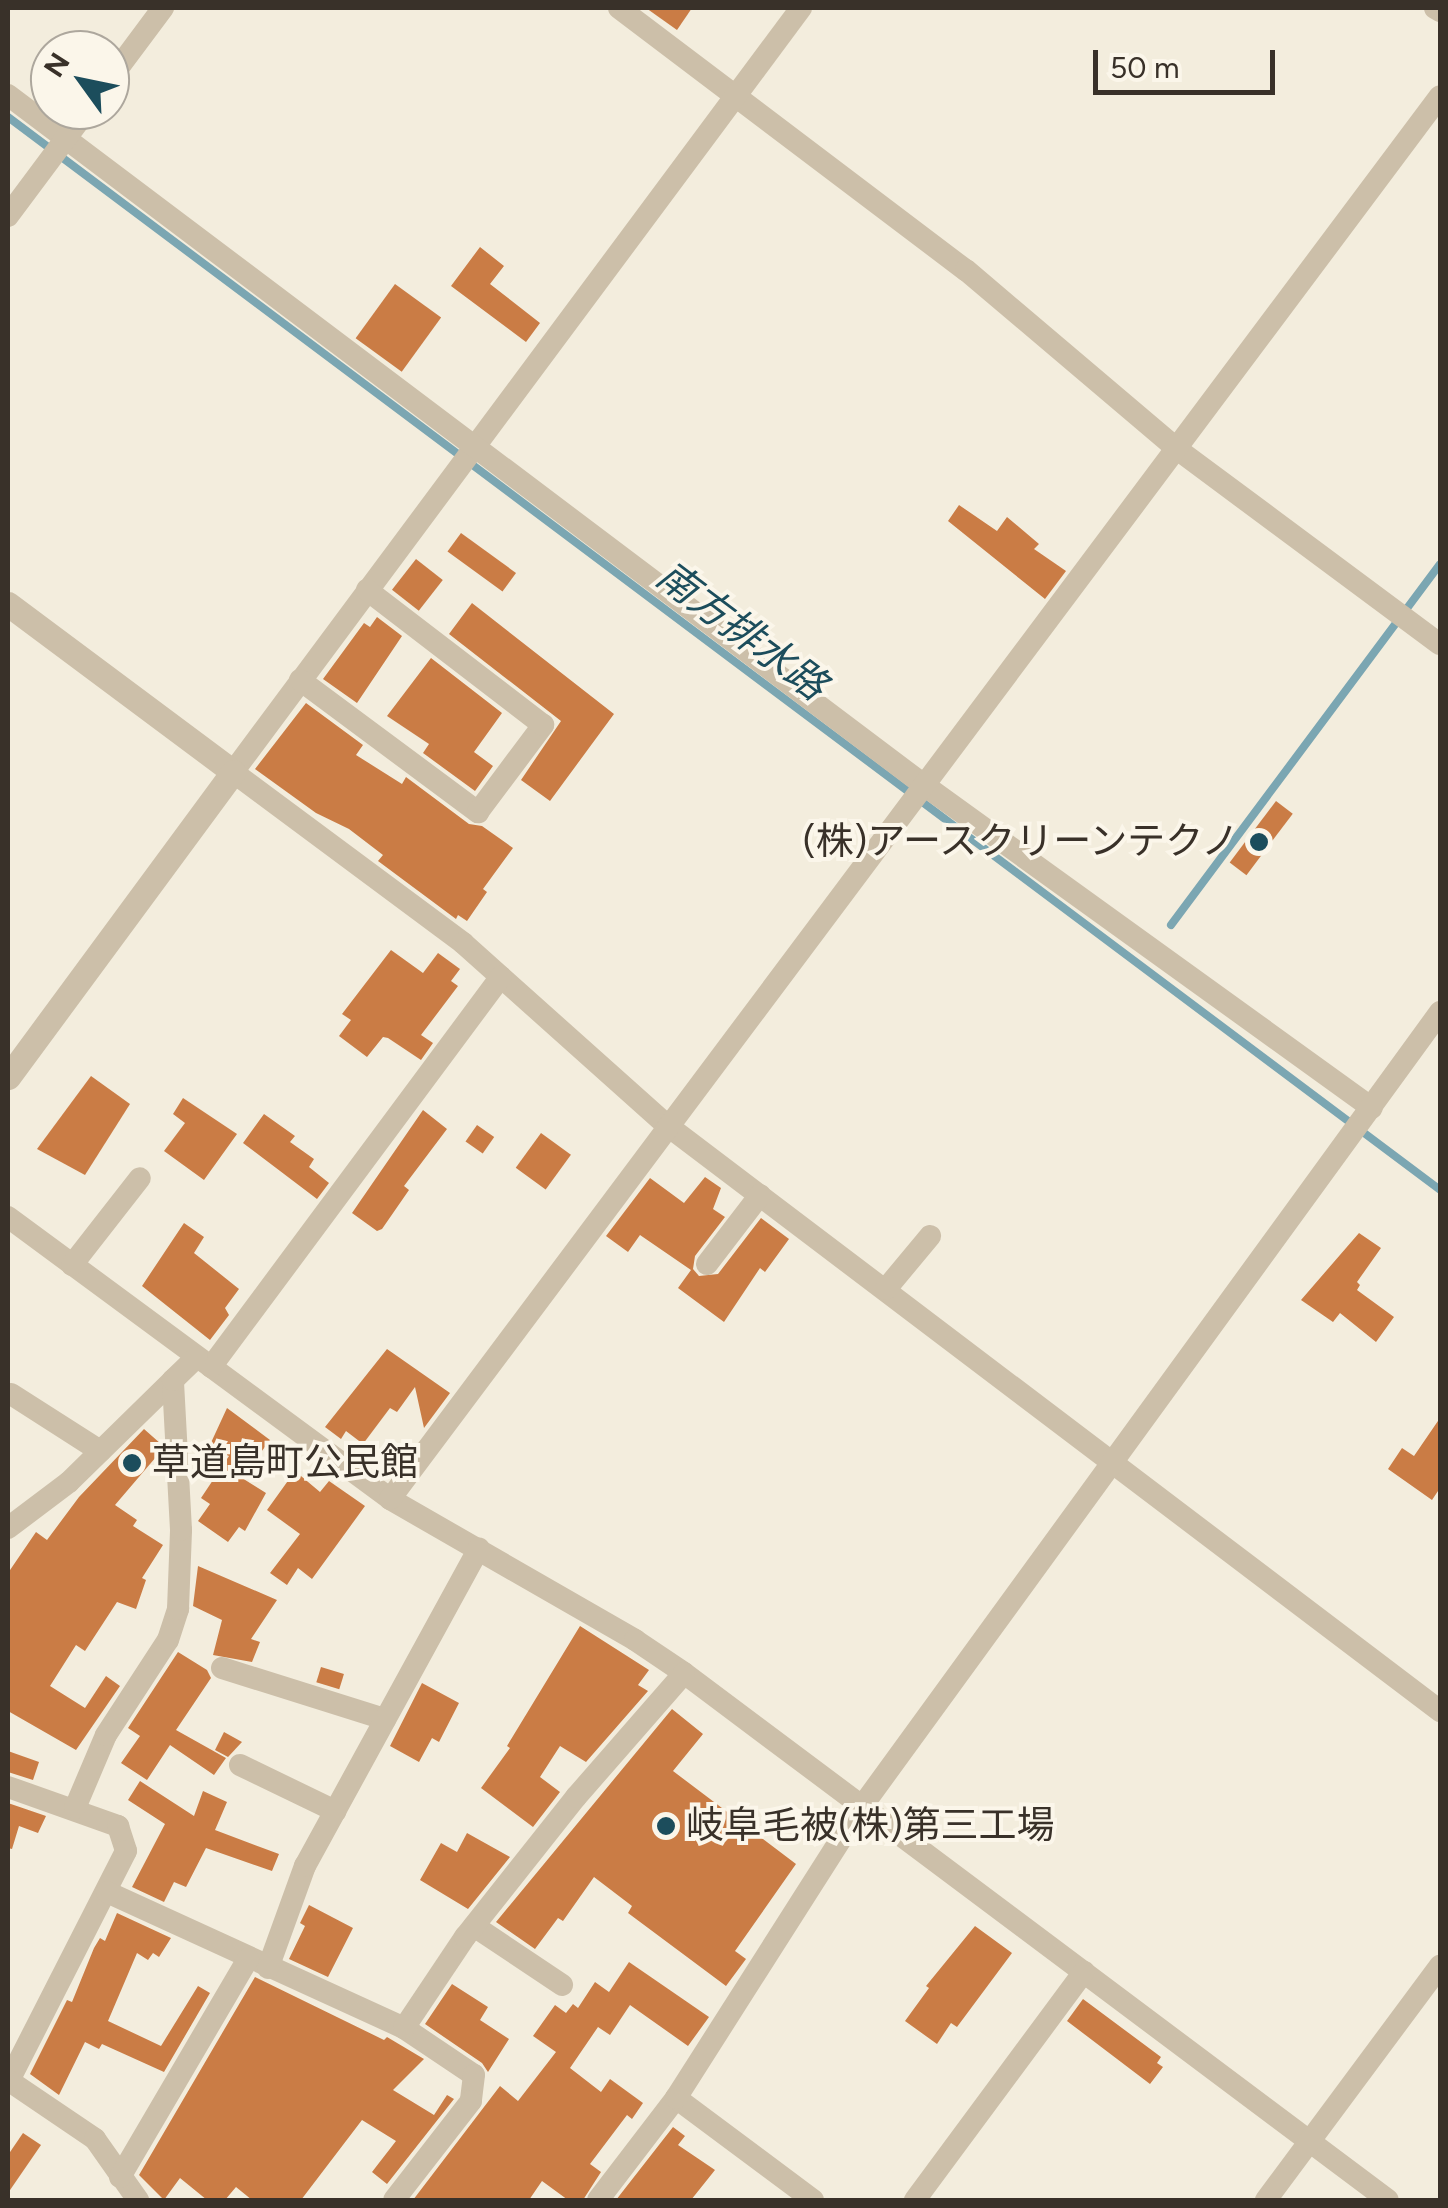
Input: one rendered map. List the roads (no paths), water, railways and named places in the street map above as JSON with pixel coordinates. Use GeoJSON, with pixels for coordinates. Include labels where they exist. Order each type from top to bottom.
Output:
{"type":"FeatureCollection","features":[{"type":"Feature","properties":{"kind":"street"},"geometry":{"type":"LineString","coordinates":[[130,53],[164,8]]}},
{"type":"Feature","properties":{"kind":"street"},"geometry":{"type":"LineString","coordinates":[[619,8],[966,270],[1177,449],[1440,644]]}},
{"type":"Feature","properties":{"kind":"street"},"geometry":{"type":"LineString","coordinates":[[8,1076],[801,8]]}},
{"type":"Feature","properties":{"kind":"street"},"geometry":{"type":"LineString","coordinates":[[8,95],[924,786],[1369,1111]]}},
{"type":"Feature","properties":{"kind":"street"},"geometry":{"type":"LineString","coordinates":[[390,1499],[1440,96]]}},
{"type":"Feature","properties":{"kind":"street"},"geometry":{"type":"LineString","coordinates":[[8,216],[72,130]]}},
{"type":"Feature","properties":{"kind":"street"},"geometry":{"type":"LineString","coordinates":[[300,680],[478,812],[544,725],[367,590]]}},
{"type":"Feature","properties":{"kind":"street"},"geometry":{"type":"LineString","coordinates":[[8,604],[462,943],[668,1126],[1114,1459],[1440,1710]]}},
{"type":"Feature","properties":{"kind":"street"},"geometry":{"type":"LineString","coordinates":[[8,1528],[100,1451],[173,1380],[204,1362],[501,977]]}},
{"type":"Feature","properties":{"kind":"street"},"geometry":{"type":"LineString","coordinates":[[598,2200],[676,2098],[863,1805],[1440,1012]]}},
{"type":"Feature","properties":{"kind":"street"},"geometry":{"type":"LineString","coordinates":[[72,1265],[140,1178]]}},
{"type":"Feature","properties":{"kind":"street"},"geometry":{"type":"LineString","coordinates":[[707,1264],[760,1195]]}},
{"type":"Feature","properties":{"kind":"street"},"geometry":{"type":"LineString","coordinates":[[8,1217],[390,1499],[479,1548],[684,1673],[1388,2200]]}},
{"type":"Feature","properties":{"kind":"street"},"geometry":{"type":"LineString","coordinates":[[886,1289],[930,1236]]}},
{"type":"Feature","properties":{"kind":"street"},"geometry":{"type":"LineString","coordinates":[[75,1808],[106,1735],[168,1640],[178,1609],[181,1530],[173,1380]]}},
{"type":"Feature","properties":{"kind":"street"},"geometry":{"type":"LineString","coordinates":[[12,1394],[100,1451]]}},
{"type":"Feature","properties":{"kind":"street"},"geometry":{"type":"LineString","coordinates":[[120,2177],[258,1963],[334,1811],[479,1548]]}},
{"type":"Feature","properties":{"kind":"street"},"geometry":{"type":"LineString","coordinates":[[222,1668],[384,1719]]}},
{"type":"Feature","properties":{"kind":"street"},"geometry":{"type":"LineString","coordinates":[[404,2028],[474,1926],[576,1797],[684,1673]]}},
{"type":"Feature","properties":{"kind":"street"},"geometry":{"type":"LineString","coordinates":[[240,1765],[334,1811]]}},
{"type":"Feature","properties":{"kind":"street"},"geometry":{"type":"LineString","coordinates":[[8,1786],[118,1826],[126,1851],[8,2080],[95,2139],[138,2200]]}},
{"type":"Feature","properties":{"kind":"street"},"geometry":{"type":"LineString","coordinates":[[107,1892],[404,2028],[474,2076],[470,2101],[394,2200]]}},
{"type":"Feature","properties":{"kind":"street"},"geometry":{"type":"LineString","coordinates":[[474,1926],[562,1985]]}},
{"type":"Feature","properties":{"kind":"street"},"geometry":{"type":"LineString","coordinates":[[1266,2200],[1440,1966]]}},
{"type":"Feature","properties":{"kind":"street"},"geometry":{"type":"LineString","coordinates":[[915,2200],[1084,1972]]}},
{"type":"Feature","properties":{"kind":"street"},"geometry":{"type":"LineString","coordinates":[[676,2098],[813,2200]]}},
{"type":"Feature","properties":{"kind":"waterway","name":"南方排水路"},"geometry":{"type":"LineString","coordinates":[[8,117],[1440,1190]]}},
{"type":"Feature","properties":{"kind":"waterway"},"geometry":{"type":"LineString","coordinates":[[1171,925],[1440,564]]}},
{"type":"Feature","properties":{"kind":"place","name":"(株)アースクリーンテクノ"},"geometry":{"type":"Point","coordinates":[1259,842]}},
{"type":"Feature","properties":{"kind":"place","name":"草道島町公民館"},"geometry":{"type":"Point","coordinates":[132,1463]}},
{"type":"Feature","properties":{"kind":"place","name":"岐阜毛被(株)第三工場"},"geometry":{"type":"Point","coordinates":[666,1826]}}]}
